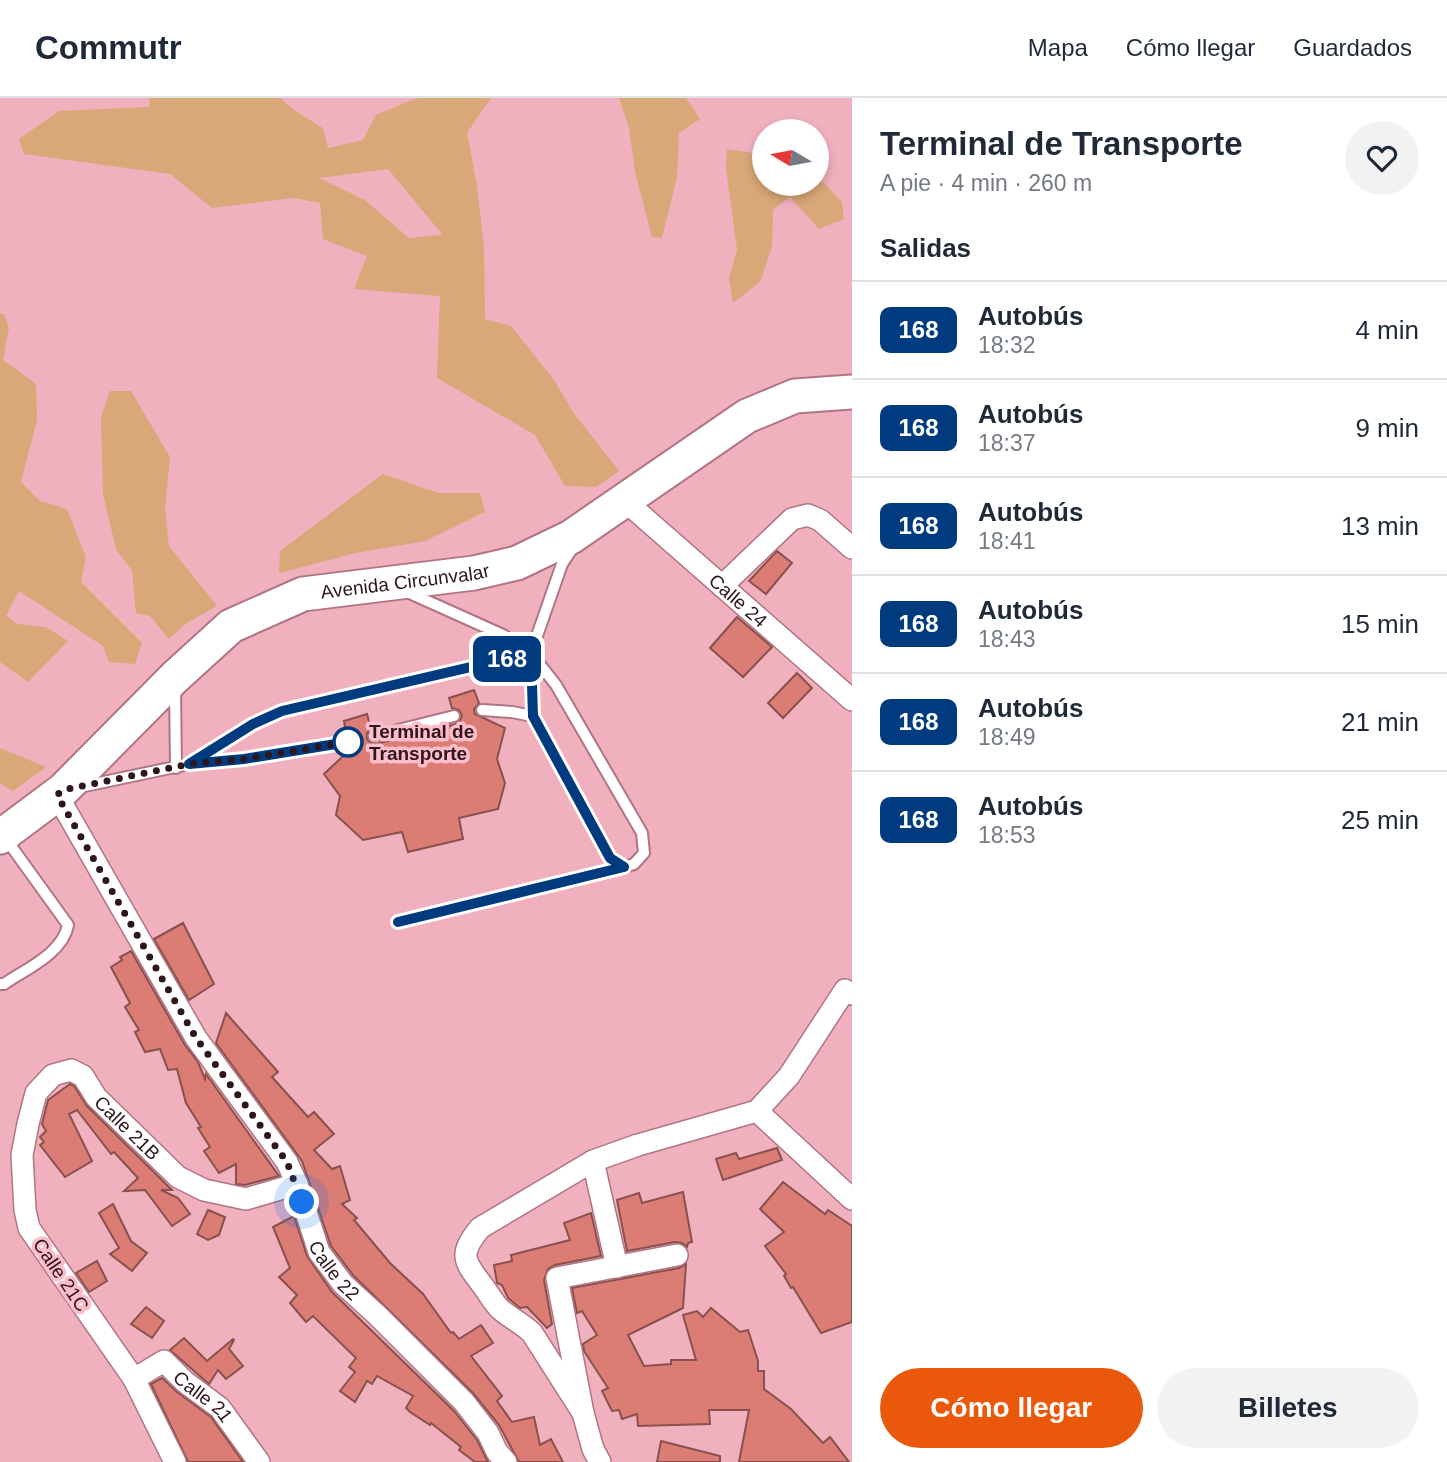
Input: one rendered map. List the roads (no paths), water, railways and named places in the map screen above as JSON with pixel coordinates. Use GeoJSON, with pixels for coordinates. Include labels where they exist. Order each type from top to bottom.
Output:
{"type":"FeatureCollection","features":[{"type":"Feature","properties":{"kind":"main road","name":"Avenida Circunvalar"},"geometry":{"type":"LineString","coordinates":[[2,836],[60,793],[175,677],[231,626],[303,593],[474,573],[517,563],[571,537],[747,416],[795,396],[852,392]]}},
{"type":"Feature","properties":{"kind":"street","name":"Calle 24"},"geometry":{"type":"LineString","coordinates":[[624,500],[852,700]]}},
{"type":"Feature","properties":{"kind":"street"},"geometry":{"type":"LineString","coordinates":[[722,586],[792,519],[808,515],[820,520],[852,548]]}},
{"type":"Feature","properties":{"kind":"street","name":"Calle 22"},"geometry":{"type":"LineString","coordinates":[[60,793],[196,1038],[287,1162],[319,1252],[343,1284],[464,1402],[506,1462]]}},
{"type":"Feature","properties":{"kind":"street"},"geometry":{"type":"LineString","coordinates":[[583,1413],[532,1333],[523,1323],[500,1310],[466,1263],[466,1250],[470,1240],[480,1228],[593,1161],[638,1145],[757,1111],[789,1076],[845,990],[852,994]]}},
{"type":"Feature","properties":{"kind":"street","name":"Calle 21B"},"geometry":{"type":"LineString","coordinates":[[53,1075],[71,1070],[83,1076],[96,1097],[178,1177],[204,1190],[246,1199],[297,1184]]}},
{"type":"Feature","properties":{"kind":"street","name":"Calle 21C"},"geometry":{"type":"LineString","coordinates":[[53,1075],[36,1093],[22,1155],[25,1210],[29,1228],[61,1278],[134,1379],[174,1462]]}},
{"type":"Feature","properties":{"kind":"street"},"geometry":{"type":"LineString","coordinates":[[757,1111],[852,1199]]}},
{"type":"Feature","properties":{"kind":"street"},"geometry":{"type":"LineString","coordinates":[[593,1161],[617,1267]]}},
{"type":"Feature","properties":{"kind":"street"},"geometry":{"type":"LineString","coordinates":[[600,1462],[593,1449],[583,1413],[557,1278],[677,1255]]}},
{"type":"Feature","properties":{"kind":"street","name":"Calle 21"},"geometry":{"type":"LineString","coordinates":[[134,1379],[164,1362],[185,1382],[220,1408],[259,1462]]}},
{"type":"Feature","properties":{"kind":"lane"},"geometry":{"type":"LineString","coordinates":[[589,525],[562,564],[531,653],[533,716],[610,858],[624,867]]}},
{"type":"Feature","properties":{"kind":"lane"},"geometry":{"type":"LineString","coordinates":[[390,584],[503,635],[531,653],[556,685],[642,833],[644,853],[634,864],[624,867],[398,922]]}},
{"type":"Feature","properties":{"kind":"lane"},"geometry":{"type":"LineString","coordinates":[[189,764],[253,724],[282,711],[531,653]]}},
{"type":"Feature","properties":{"kind":"lane"},"geometry":{"type":"LineString","coordinates":[[175,677],[176,768]]}},
{"type":"Feature","properties":{"kind":"lane"},"geometry":{"type":"LineString","coordinates":[[482,710],[533,716]]}},
{"type":"Feature","properties":{"kind":"lane"},"geometry":{"type":"LineString","coordinates":[[374,736],[454,716]]}},
{"type":"Feature","properties":{"kind":"lane"},"geometry":{"type":"LineString","coordinates":[[60,793],[189,764],[244,759],[348,742]]}},
{"type":"Feature","properties":{"kind":"lane"},"geometry":{"type":"LineString","coordinates":[[0,984],[4,984],[58,947],[66,937],[68,925],[2,836]]}},
{"type":"Feature","properties":{"kind":"place","name":"Terminal de Transporte"},"geometry":{"type":"Point","coordinates":[348,742]}}]}
